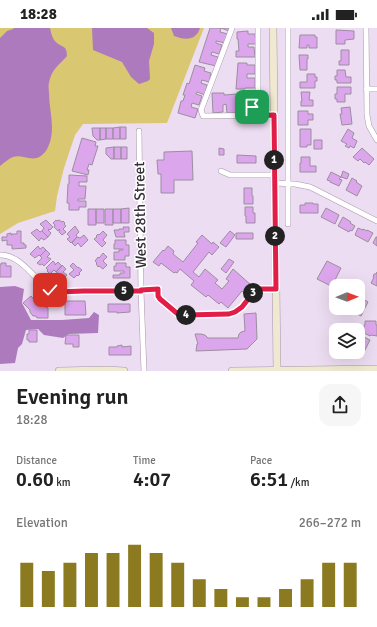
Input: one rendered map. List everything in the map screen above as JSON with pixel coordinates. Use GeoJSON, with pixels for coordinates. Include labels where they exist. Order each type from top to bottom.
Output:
{"type":"FeatureCollection","features":[{"type":"Feature","properties":{"kind":"main road"},"geometry":{"type":"LineString","coordinates":[[273,28],[277,370]]}},
{"type":"Feature","properties":{"kind":"main road"},"geometry":{"type":"LineString","coordinates":[[232,371],[377,369]]}},
{"type":"Feature","properties":{"kind":"main road"},"geometry":{"type":"LineString","coordinates":[[59,371],[124,371]]}},
{"type":"Feature","properties":{"kind":"street"},"geometry":{"type":"LineString","coordinates":[[232,28],[201,110],[201,114],[203,116],[274,115]]}},
{"type":"Feature","properties":{"kind":"street"},"geometry":{"type":"LineString","coordinates":[[251,116],[251,110],[258,94],[258,28]]}},
{"type":"Feature","properties":{"kind":"street"},"geometry":{"type":"LineString","coordinates":[[288,28],[288,224]]}},
{"type":"Feature","properties":{"kind":"street"},"geometry":{"type":"LineString","coordinates":[[366,28],[366,89],[368,120],[369,126],[377,140]]}},
{"type":"Feature","properties":{"kind":"street"},"geometry":{"type":"LineString","coordinates":[[366,89],[377,89]]}},
{"type":"Feature","properties":{"kind":"street","name":"West 28th Street"},"geometry":{"type":"LineString","coordinates":[[139,131],[141,291],[144,371]]}},
{"type":"Feature","properties":{"kind":"street"},"geometry":{"type":"LineString","coordinates":[[221,171],[230,175],[274,175]]}},
{"type":"Feature","properties":{"kind":"street"},"geometry":{"type":"LineString","coordinates":[[274,183],[310,187],[377,221]]}},
{"type":"Feature","properties":{"kind":"street"},"geometry":{"type":"LineString","coordinates":[[0,255],[4,254],[15,258],[43,285],[54,292],[141,291],[158,289],[158,296],[160,299],[179,315],[229,314],[242,307],[256,289],[276,289]]}},
{"type":"Feature","properties":{"kind":"shaded area"},"geometry":{"type":"Polygon","coordinates":[[[0,28],[204,28],[167,123],[83,124],[75,135],[64,168],[55,211],[18,223],[0,234],[0,28]]]}},
{"type":"Feature","properties":{"kind":"shaded area"},"geometry":{"type":"Polygon","coordinates":[[[14,28],[50,28],[54,40],[65,48],[67,56],[53,71],[50,78],[49,99],[52,130],[50,142],[46,150],[39,157],[31,158],[16,156],[0,166],[0,38],[7,31],[14,28]]]}},
{"type":"Feature","properties":{"kind":"shaded area"},"geometry":{"type":"Polygon","coordinates":[[[92,28],[147,28],[154,33],[154,44],[149,61],[150,79],[139,84],[131,77],[122,62],[93,50],[92,28]]]}},
{"type":"Feature","properties":{"kind":"shaded area"},"geometry":{"type":"Polygon","coordinates":[[[171,28],[200,28],[196,35],[186,39],[174,36],[171,28]]]}},
{"type":"Feature","properties":{"kind":"shaded area"},"geometry":{"type":"Polygon","coordinates":[[[15,286],[24,289],[22,303],[31,320],[89,318],[94,312],[99,315],[98,333],[69,334],[63,338],[44,335],[38,329],[26,330],[22,344],[18,348],[15,363],[0,364],[0,287],[15,286]]]}},
{"type":"Feature","properties":{"kind":"building"},"geometry":{"type":"Polygon","coordinates":[[[210,28],[221,28],[220,32],[228,34],[225,43],[216,41],[216,43],[222,45],[219,54],[212,52],[211,55],[218,57],[216,66],[199,62],[210,28]]]}},
{"type":"Feature","properties":{"kind":"building"},"geometry":{"type":"Polygon","coordinates":[[[221,28],[229,28],[229,31],[221,28]]]}},
{"type":"Feature","properties":{"kind":"building"},"geometry":{"type":"Polygon","coordinates":[[[336,30],[354,31],[354,39],[345,40],[345,44],[336,44],[336,30]]]}},
{"type":"Feature","properties":{"kind":"building"},"geometry":{"type":"Polygon","coordinates":[[[248,31],[248,34],[255,34],[256,44],[248,44],[248,47],[254,47],[255,57],[236,57],[236,51],[239,51],[237,32],[248,31]]]}},
{"type":"Feature","properties":{"kind":"building"},"geometry":{"type":"Polygon","coordinates":[[[300,35],[315,35],[315,37],[317,37],[317,48],[309,48],[309,45],[307,45],[307,48],[299,48],[300,35]]]}},
{"type":"Feature","properties":{"kind":"building"},"geometry":{"type":"Polygon","coordinates":[[[341,50],[349,50],[349,65],[339,65],[339,61],[341,61],[341,50]]]}},
{"type":"Feature","properties":{"kind":"building"},"geometry":{"type":"Polygon","coordinates":[[[299,55],[308,55],[307,70],[300,70],[299,55]]]}},
{"type":"Feature","properties":{"kind":"building"},"geometry":{"type":"Polygon","coordinates":[[[238,63],[255,65],[255,74],[247,74],[247,78],[255,78],[255,88],[236,89],[238,63]]]}},
{"type":"Feature","properties":{"kind":"building"},"geometry":{"type":"Polygon","coordinates":[[[195,65],[205,68],[204,71],[211,73],[209,82],[202,80],[201,83],[207,85],[205,95],[197,92],[196,94],[202,96],[199,105],[192,103],[191,107],[198,109],[195,118],[178,113],[181,101],[183,101],[185,95],[183,95],[187,83],[189,84],[195,65]]]}},
{"type":"Feature","properties":{"kind":"building"},"geometry":{"type":"Polygon","coordinates":[[[337,70],[345,70],[346,77],[351,77],[351,83],[337,83],[335,76],[337,76],[337,70]]]}},
{"type":"Feature","properties":{"kind":"building"},"geometry":{"type":"Polygon","coordinates":[[[307,74],[315,74],[315,77],[317,77],[317,81],[315,81],[315,88],[300,88],[300,82],[307,82],[307,74]]]}},
{"type":"Feature","properties":{"kind":"building"},"geometry":{"type":"Polygon","coordinates":[[[337,87],[351,87],[351,94],[345,94],[345,102],[337,102],[337,99],[335,99],[337,87]]]}},
{"type":"Feature","properties":{"kind":"building"},"geometry":{"type":"Polygon","coordinates":[[[301,92],[310,92],[309,100],[313,100],[313,106],[301,106],[301,92]]]}},
{"type":"Feature","properties":{"kind":"building"},"geometry":{"type":"Polygon","coordinates":[[[212,93],[224,93],[224,95],[237,94],[238,105],[236,105],[236,113],[227,113],[226,104],[223,105],[223,112],[213,113],[212,93]]]}},
{"type":"Feature","properties":{"kind":"building"},"geometry":{"type":"Polygon","coordinates":[[[350,107],[352,124],[342,125],[340,114],[342,114],[341,108],[350,107]]]}},
{"type":"Feature","properties":{"kind":"building"},"geometry":{"type":"Polygon","coordinates":[[[298,111],[308,111],[308,114],[313,114],[313,120],[308,120],[308,125],[298,125],[298,111]]]}},
{"type":"Feature","properties":{"kind":"building"},"geometry":{"type":"Polygon","coordinates":[[[120,127],[120,139],[113,139],[113,128],[120,127]]]}},
{"type":"Feature","properties":{"kind":"building"},"geometry":{"type":"Polygon","coordinates":[[[120,127],[126,127],[126,139],[120,139],[120,127]]]}},
{"type":"Feature","properties":{"kind":"building"},"geometry":{"type":"Polygon","coordinates":[[[92,128],[100,128],[100,140],[97,140],[93,136],[92,128]]]}},
{"type":"Feature","properties":{"kind":"building"},"geometry":{"type":"Polygon","coordinates":[[[100,128],[106,128],[106,139],[100,140],[100,128]]]}},
{"type":"Feature","properties":{"kind":"building"},"geometry":{"type":"Polygon","coordinates":[[[106,128],[113,128],[113,139],[106,139],[106,128]]]}},
{"type":"Feature","properties":{"kind":"building"},"geometry":{"type":"Polygon","coordinates":[[[300,129],[311,129],[311,145],[307,145],[307,147],[300,147],[300,129]]]}},
{"type":"Feature","properties":{"kind":"building"},"geometry":{"type":"Polygon","coordinates":[[[348,129],[354,133],[352,138],[357,141],[354,148],[345,146],[347,144],[341,141],[348,129]]]}},
{"type":"Feature","properties":{"kind":"building"},"geometry":{"type":"Polygon","coordinates":[[[82,138],[96,142],[95,146],[98,146],[92,165],[89,164],[87,170],[89,170],[88,175],[72,171],[82,138]]]}},
{"type":"Feature","properties":{"kind":"building"},"geometry":{"type":"Polygon","coordinates":[[[314,140],[322,140],[322,149],[314,149],[314,140]]]}},
{"type":"Feature","properties":{"kind":"building"},"geometry":{"type":"Polygon","coordinates":[[[114,147],[121,147],[121,159],[114,159],[114,147]]]}},
{"type":"Feature","properties":{"kind":"building"},"geometry":{"type":"Polygon","coordinates":[[[114,147],[114,159],[111,159],[106,154],[106,148],[114,147]]]}},
{"type":"Feature","properties":{"kind":"building"},"geometry":{"type":"Polygon","coordinates":[[[121,147],[127,147],[127,159],[121,159],[121,147]]]}},
{"type":"Feature","properties":{"kind":"building"},"geometry":{"type":"Polygon","coordinates":[[[219,148],[224,149],[224,155],[219,155],[219,148]]]}},
{"type":"Feature","properties":{"kind":"building"},"geometry":{"type":"Polygon","coordinates":[[[362,148],[374,159],[369,165],[360,159],[358,161],[353,157],[362,148]]]}},
{"type":"Feature","properties":{"kind":"building"},"geometry":{"type":"Polygon","coordinates":[[[192,151],[193,180],[174,180],[174,193],[161,193],[161,174],[158,174],[157,160],[164,160],[164,152],[192,151]]]}},
{"type":"Feature","properties":{"kind":"building"},"geometry":{"type":"Polygon","coordinates":[[[237,155],[256,156],[256,163],[237,163],[237,155]]]}},
{"type":"Feature","properties":{"kind":"building"},"geometry":{"type":"Polygon","coordinates":[[[301,157],[310,157],[310,166],[316,166],[316,172],[300,172],[301,157]]]}},
{"type":"Feature","properties":{"kind":"building"},"geometry":{"type":"Polygon","coordinates":[[[343,171],[349,174],[347,179],[341,177],[343,171]]]}},
{"type":"Feature","properties":{"kind":"building"},"geometry":{"type":"Polygon","coordinates":[[[331,172],[341,177],[339,179],[342,180],[339,186],[327,180],[331,172]]]}},
{"type":"Feature","properties":{"kind":"building"},"geometry":{"type":"Polygon","coordinates":[[[69,175],[87,176],[87,182],[79,182],[79,186],[86,186],[85,199],[78,199],[78,201],[86,201],[86,207],[79,207],[79,210],[69,210],[69,203],[67,203],[69,175]]]}},
{"type":"Feature","properties":{"kind":"building"},"geometry":{"type":"Polygon","coordinates":[[[352,178],[362,186],[357,196],[346,190],[352,178]]]}},
{"type":"Feature","properties":{"kind":"building"},"geometry":{"type":"Polygon","coordinates":[[[244,188],[252,188],[253,204],[244,204],[244,188]]]}},
{"type":"Feature","properties":{"kind":"building"},"geometry":{"type":"Polygon","coordinates":[[[305,203],[318,204],[318,213],[300,213],[300,205],[305,205],[305,203]]]}},
{"type":"Feature","properties":{"kind":"building"},"geometry":{"type":"Polygon","coordinates":[[[245,207],[253,207],[253,213],[255,213],[255,223],[246,223],[245,207]]]}},
{"type":"Feature","properties":{"kind":"building"},"geometry":{"type":"Polygon","coordinates":[[[129,208],[129,223],[121,223],[121,209],[129,208]]]}},
{"type":"Feature","properties":{"kind":"building"},"geometry":{"type":"Polygon","coordinates":[[[326,208],[339,215],[335,224],[321,217],[326,208]]]}},
{"type":"Feature","properties":{"kind":"building"},"geometry":{"type":"Polygon","coordinates":[[[88,209],[96,209],[96,225],[88,225],[88,209]]]}},
{"type":"Feature","properties":{"kind":"building"},"geometry":{"type":"Polygon","coordinates":[[[96,209],[104,209],[104,223],[96,223],[96,209]]]}},
{"type":"Feature","properties":{"kind":"building"},"geometry":{"type":"Polygon","coordinates":[[[105,209],[113,209],[113,225],[105,225],[105,209]]]}},
{"type":"Feature","properties":{"kind":"building"},"geometry":{"type":"Polygon","coordinates":[[[113,209],[121,209],[121,223],[113,223],[113,209]]]}},
{"type":"Feature","properties":{"kind":"building"},"geometry":{"type":"Polygon","coordinates":[[[343,217],[355,226],[352,231],[350,230],[349,232],[338,226],[343,217]]]}},
{"type":"Feature","properties":{"kind":"building"},"geometry":{"type":"Polygon","coordinates":[[[46,220],[53,227],[48,230],[51,233],[48,237],[42,231],[44,228],[40,224],[46,220]]]}},
{"type":"Feature","properties":{"kind":"building"},"geometry":{"type":"Polygon","coordinates":[[[56,220],[63,221],[65,223],[64,224],[66,226],[63,229],[66,232],[62,235],[59,232],[59,229],[58,231],[54,227],[55,225],[53,223],[56,220]]]}},
{"type":"Feature","properties":{"kind":"building"},"geometry":{"type":"Polygon","coordinates":[[[75,226],[79,232],[76,235],[77,237],[71,243],[67,239],[70,237],[67,234],[75,226]]]}},
{"type":"Feature","properties":{"kind":"building"},"geometry":{"type":"Polygon","coordinates":[[[123,227],[129,227],[129,232],[124,232],[125,237],[116,237],[114,230],[124,229],[123,227]]]}},
{"type":"Feature","properties":{"kind":"building"},"geometry":{"type":"Polygon","coordinates":[[[358,228],[373,233],[368,242],[355,235],[358,228]]]}},
{"type":"Feature","properties":{"kind":"building"},"geometry":{"type":"Polygon","coordinates":[[[37,229],[40,232],[42,231],[48,237],[44,240],[41,238],[39,241],[31,233],[37,229]]]}},
{"type":"Feature","properties":{"kind":"building"},"geometry":{"type":"Polygon","coordinates":[[[17,231],[21,231],[21,243],[26,245],[26,248],[12,249],[12,245],[7,245],[7,240],[2,241],[2,237],[7,237],[7,234],[11,233],[11,235],[17,234],[17,231]]]}},
{"type":"Feature","properties":{"kind":"building"},"geometry":{"type":"Polygon","coordinates":[[[103,231],[107,235],[103,240],[106,243],[102,247],[94,239],[103,231]]]}},
{"type":"Feature","properties":{"kind":"building"},"geometry":{"type":"Polygon","coordinates":[[[230,231],[235,235],[226,247],[220,243],[230,231]]]}},
{"type":"Feature","properties":{"kind":"building"},"geometry":{"type":"Polygon","coordinates":[[[236,233],[253,233],[253,239],[236,239],[236,233]]]}},
{"type":"Feature","properties":{"kind":"building"},"geometry":{"type":"Polygon","coordinates":[[[84,235],[88,240],[81,247],[78,243],[75,246],[72,243],[77,237],[80,238],[84,235]]]}},
{"type":"Feature","properties":{"kind":"building"},"geometry":{"type":"Polygon","coordinates":[[[202,235],[212,244],[213,242],[219,247],[212,255],[209,252],[193,272],[199,277],[205,269],[218,280],[215,283],[222,289],[229,281],[226,279],[233,269],[251,285],[244,293],[242,291],[228,308],[221,302],[219,304],[208,295],[206,297],[191,285],[194,281],[180,269],[177,273],[174,273],[161,263],[159,266],[153,262],[168,246],[174,251],[173,254],[183,262],[198,243],[196,242],[202,235]]]}},
{"type":"Feature","properties":{"kind":"building"},"geometry":{"type":"Polygon","coordinates":[[[377,237],[377,246],[373,243],[377,237]]]}},
{"type":"Feature","properties":{"kind":"building"},"geometry":{"type":"Polygon","coordinates":[[[115,240],[126,240],[126,245],[129,245],[129,256],[125,256],[125,260],[114,260],[114,252],[123,250],[114,249],[115,240]]]}},
{"type":"Feature","properties":{"kind":"building"},"geometry":{"type":"Polygon","coordinates":[[[38,246],[40,249],[43,247],[46,250],[40,256],[39,255],[35,258],[30,254],[38,246]]]}},
{"type":"Feature","properties":{"kind":"building"},"geometry":{"type":"Polygon","coordinates":[[[46,250],[50,254],[47,257],[51,259],[44,266],[42,264],[40,265],[37,263],[42,258],[40,256],[46,250]]]}},
{"type":"Feature","properties":{"kind":"building"},"geometry":{"type":"Polygon","coordinates":[[[103,253],[107,257],[103,261],[107,265],[103,269],[99,266],[98,267],[95,261],[103,253]]]}},
{"type":"Feature","properties":{"kind":"building"},"geometry":{"type":"Polygon","coordinates":[[[229,259],[234,262],[226,273],[221,269],[229,259]]]}},
{"type":"Feature","properties":{"kind":"building"},"geometry":{"type":"Polygon","coordinates":[[[53,261],[55,265],[58,262],[62,266],[56,272],[54,270],[50,274],[46,268],[53,261]]]}},
{"type":"Feature","properties":{"kind":"building"},"geometry":{"type":"Polygon","coordinates":[[[327,261],[341,268],[336,279],[329,279],[329,285],[317,279],[327,261]]]}},
{"type":"Feature","properties":{"kind":"building"},"geometry":{"type":"Polygon","coordinates":[[[1,263],[6,263],[6,266],[11,266],[11,277],[0,277],[1,263]]]}},
{"type":"Feature","properties":{"kind":"building"},"geometry":{"type":"Polygon","coordinates":[[[73,263],[82,270],[78,276],[77,275],[74,278],[69,274],[74,270],[70,266],[73,263]]]}},
{"type":"Feature","properties":{"kind":"building"},"geometry":{"type":"Polygon","coordinates":[[[116,263],[126,263],[126,267],[130,267],[130,278],[113,278],[113,275],[120,275],[120,273],[124,273],[124,271],[114,271],[114,266],[116,266],[116,263]]]}},
{"type":"Feature","properties":{"kind":"building"},"geometry":{"type":"Polygon","coordinates":[[[62,265],[66,269],[63,272],[67,275],[61,281],[58,278],[56,280],[54,277],[58,273],[56,272],[62,265]]]}},
{"type":"Feature","properties":{"kind":"building"},"geometry":{"type":"Polygon","coordinates":[[[377,272],[377,286],[371,283],[374,274],[377,272]]]}},
{"type":"Feature","properties":{"kind":"building"},"geometry":{"type":"Polygon","coordinates":[[[31,296],[38,304],[40,302],[48,308],[48,318],[37,318],[36,316],[33,316],[30,310],[23,303],[31,296]]]}},
{"type":"Feature","properties":{"kind":"building"},"geometry":{"type":"Polygon","coordinates":[[[365,300],[368,302],[365,308],[365,300]]]}},
{"type":"Feature","properties":{"kind":"building"},"geometry":{"type":"Polygon","coordinates":[[[65,301],[85,301],[86,315],[65,315],[65,301]]]}},
{"type":"Feature","properties":{"kind":"building"},"geometry":{"type":"Polygon","coordinates":[[[108,304],[130,304],[130,312],[108,312],[108,304]]]}},
{"type":"Feature","properties":{"kind":"building"},"geometry":{"type":"Polygon","coordinates":[[[256,313],[257,339],[247,349],[196,351],[198,344],[195,334],[205,335],[208,338],[238,338],[241,332],[245,331],[244,314],[256,313]]]}},
{"type":"Feature","properties":{"kind":"building"},"geometry":{"type":"Polygon","coordinates":[[[365,321],[376,321],[377,336],[370,336],[365,334],[365,321]]]}},
{"type":"Feature","properties":{"kind":"building"},"geometry":{"type":"Polygon","coordinates":[[[29,330],[37,330],[37,342],[29,342],[29,340],[27,340],[29,330]]]}},
{"type":"Feature","properties":{"kind":"building"},"geometry":{"type":"Polygon","coordinates":[[[66,335],[79,335],[79,347],[73,347],[73,344],[65,344],[66,335]]]}},
{"type":"Feature","properties":{"kind":"building"},"geometry":{"type":"Polygon","coordinates":[[[365,338],[370,340],[365,350],[365,338]]]}},
{"type":"Feature","properties":{"kind":"building"},"geometry":{"type":"Polygon","coordinates":[[[122,345],[122,347],[131,346],[131,355],[109,355],[109,347],[117,347],[122,345]]]}},
{"type":"Feature","properties":{"kind":"route"},"geometry":{"type":"LineString","coordinates":[[50,290],[57,292],[141,291],[158,289],[158,296],[160,299],[179,315],[185,315],[229,314],[242,307],[256,289],[276,289],[274,115],[251,116],[252,107]]}}]}
